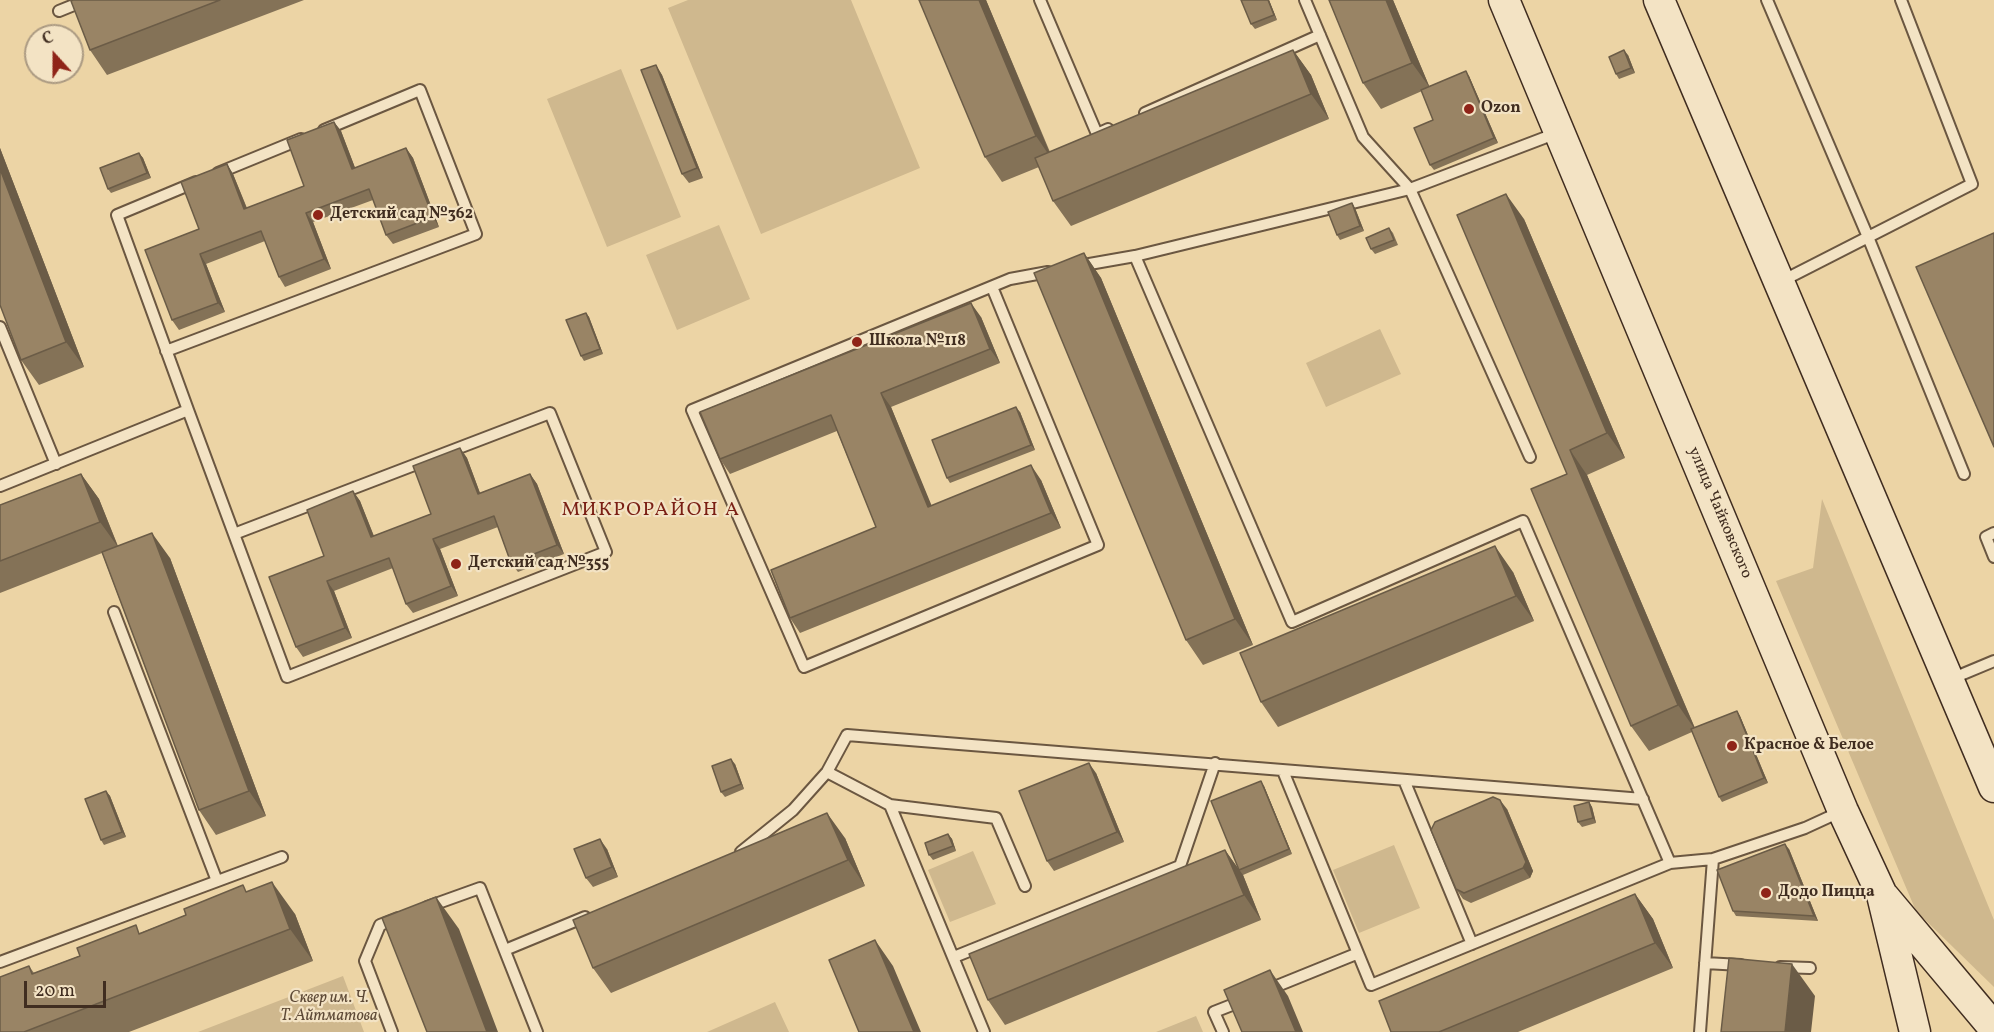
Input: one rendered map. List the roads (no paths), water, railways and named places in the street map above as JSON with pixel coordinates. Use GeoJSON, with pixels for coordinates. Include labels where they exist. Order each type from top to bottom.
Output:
{"type":"FeatureCollection","features":[{"type":"Feature","properties":{"kind":"main road","name":"улица Чайковского"},"geometry":{"type":"LineString","coordinates":[[1504,0],[1843,811],[1882,895],[1915,1032]]}},
{"type":"Feature","properties":{"kind":"main road"},"geometry":{"type":"LineString","coordinates":[[1659,0],[1994,787]]}},
{"type":"Feature","properties":{"kind":"main road"},"geometry":{"type":"LineString","coordinates":[[1882,895],[1994,1028]]}},
{"type":"Feature","properties":{"kind":"lane"},"geometry":{"type":"LineString","coordinates":[[59,11],[87,0]]}},
{"type":"Feature","properties":{"kind":"lane"},"geometry":{"type":"LineString","coordinates":[[1040,0],[1097,134],[1118,125]]}},
{"type":"Feature","properties":{"kind":"lane"},"geometry":{"type":"LineString","coordinates":[[1305,0],[1363,138],[1410,189],[1530,457]]}},
{"type":"Feature","properties":{"kind":"lane"},"geometry":{"type":"LineString","coordinates":[[1767,0],[1868,237],[1964,474]]}},
{"type":"Feature","properties":{"kind":"lane"},"geometry":{"type":"LineString","coordinates":[[1779,282],[1972,184],[1901,0]]}},
{"type":"Feature","properties":{"kind":"lane"},"geometry":{"type":"LineString","coordinates":[[1138,116],[1320,35]]}},
{"type":"Feature","properties":{"kind":"lane"},"geometry":{"type":"LineString","coordinates":[[166,351],[476,234],[420,90],[117,215],[166,351],[287,677],[606,552],[550,413],[234,534]]}},
{"type":"Feature","properties":{"kind":"lane"},"geometry":{"type":"LineString","coordinates":[[992,287],[1098,545],[804,667],[692,410],[1010,279],[1136,256],[1410,189],[1560,132]]}},
{"type":"Feature","properties":{"kind":"lane"},"geometry":{"type":"LineString","coordinates":[[1136,256],[1292,622],[1523,521],[1670,863]]}},
{"type":"Feature","properties":{"kind":"lane"},"geometry":{"type":"LineString","coordinates":[[0,327],[56,465]]}},
{"type":"Feature","properties":{"kind":"lane"},"geometry":{"type":"LineString","coordinates":[[0,486],[188,410]]}},
{"type":"Feature","properties":{"kind":"lane"},"geometry":{"type":"LineString","coordinates":[[1994,533],[1986,537],[1994,557]]}},
{"type":"Feature","properties":{"kind":"lane"},"geometry":{"type":"LineString","coordinates":[[114,612],[217,881]]}},
{"type":"Feature","properties":{"kind":"lane"},"geometry":{"type":"LineString","coordinates":[[1948,680],[1994,661]]}},
{"type":"Feature","properties":{"kind":"lane"},"geometry":{"type":"LineString","coordinates":[[734,855],[745,850],[793,810],[827,772],[847,735],[1643,799]]}},
{"type":"Feature","properties":{"kind":"lane"},"geometry":{"type":"LineString","coordinates":[[954,957],[1180,866],[1215,763]]}},
{"type":"Feature","properties":{"kind":"lane"},"geometry":{"type":"LineString","coordinates":[[1283,771],[1356,954],[1371,985],[1670,863],[1713,859],[1805,828],[1843,811]]}},
{"type":"Feature","properties":{"kind":"lane"},"geometry":{"type":"LineString","coordinates":[[827,772],[890,805],[996,818],[1025,886]]}},
{"type":"Feature","properties":{"kind":"lane"},"geometry":{"type":"LineString","coordinates":[[1404,780],[1472,944]]}},
{"type":"Feature","properties":{"kind":"lane"},"geometry":{"type":"LineString","coordinates":[[890,805],[984,1032]]}},
{"type":"Feature","properties":{"kind":"lane"},"geometry":{"type":"LineString","coordinates":[[0,963],[282,857]]}},
{"type":"Feature","properties":{"kind":"lane"},"geometry":{"type":"LineString","coordinates":[[1700,1032],[1713,859]]}},
{"type":"Feature","properties":{"kind":"lane"},"geometry":{"type":"LineString","coordinates":[[392,1032],[365,961],[380,925],[480,888],[537,1032]]}},
{"type":"Feature","properties":{"kind":"lane"},"geometry":{"type":"LineString","coordinates":[[505,950],[592,914]]}},
{"type":"Feature","properties":{"kind":"lane"},"geometry":{"type":"LineString","coordinates":[[1223,1032],[1214,1012],[1356,954]]}},
{"type":"Feature","properties":{"kind":"lane"},"geometry":{"type":"LineString","coordinates":[[1705,963],[1810,968]]}},
{"type":"Feature","properties":{"kind":"place","name":"Ozon"},"geometry":{"type":"Point","coordinates":[1469,109]}},
{"type":"Feature","properties":{"kind":"place","name":"Детский сад №362"},"geometry":{"type":"Point","coordinates":[318,215]}},
{"type":"Feature","properties":{"kind":"place","name":"Школа №118"},"geometry":{"type":"Point","coordinates":[857,342]}},
{"type":"Feature","properties":{"kind":"place","name":"Детский сад №355"},"geometry":{"type":"Point","coordinates":[456,564]}},
{"type":"Feature","properties":{"kind":"place","name":"Красное & Белое"},"geometry":{"type":"Point","coordinates":[1732,746]}},
{"type":"Feature","properties":{"kind":"place","name":"Додо Пицца"},"geometry":{"type":"Point","coordinates":[1766,893]}},
{"type":"Feature","properties":{"kind":"district","name":"МИКРОРАЙОН А"},"geometry":{"type":"Point","coordinates":[651,511]}},
{"type":"Feature","properties":{"kind":"park label","name":"Сквер им. Ч. Т. Айтматова"},"geometry":{"type":"Point","coordinates":[329,1008]}}]}
